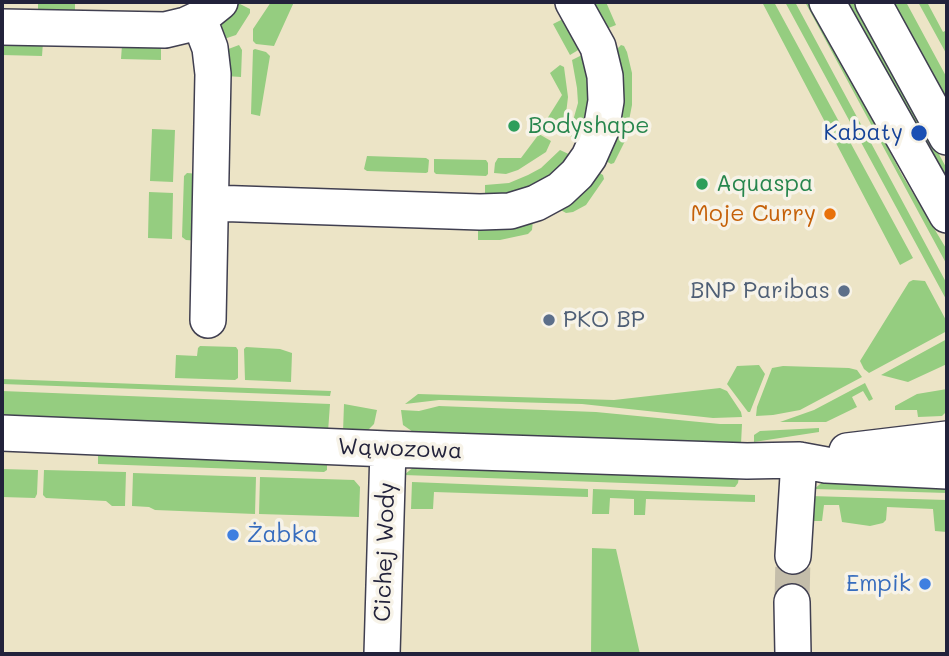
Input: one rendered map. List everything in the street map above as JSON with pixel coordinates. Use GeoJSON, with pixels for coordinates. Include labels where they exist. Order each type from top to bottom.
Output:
{"type":"FeatureCollection","features":[{"type":"Feature","properties":{"kind":"street"},"geometry":{"type":"LineString","coordinates":[[211,203],[480,212],[510,211],[537,203],[560,190],[577,174],[589,157],[601,130],[607,101],[605,76],[598,47],[573,2]]}},
{"type":"Feature","properties":{"kind":"street"},"geometry":{"type":"LineString","coordinates":[[827,2],[947,215]]}},
{"type":"Feature","properties":{"kind":"street"},"geometry":{"type":"LineString","coordinates":[[873,2],[947,137]]}},
{"type":"Feature","properties":{"kind":"street"},"geometry":{"type":"LineString","coordinates":[[2,27],[165,30],[186,25],[210,10],[212,60],[208,320]]}},
{"type":"Feature","properties":{"kind":"street","name":"Wąwozowa"},"geometry":{"type":"LineString","coordinates":[[2,433],[747,461],[799,460],[824,454],[947,439]]}},
{"type":"Feature","properties":{"kind":"street","name":"Cichej Wody"},"geometry":{"type":"LineString","coordinates":[[382,654],[388,449]]}},
{"type":"Feature","properties":{"kind":"street"},"geometry":{"type":"LineString","coordinates":[[793,556],[799,460]]}},
{"type":"Feature","properties":{"kind":"street","name":"Wąwozowa"},"geometry":{"type":"LineString","coordinates":[[799,460],[826,466],[947,471]]}},
{"type":"Feature","properties":{"kind":"street"},"geometry":{"type":"LineString","coordinates":[[792,602],[793,654]]}},
{"type":"Feature","properties":{"kind":"green space"},"geometry":{"type":"Polygon","coordinates":[[[38,2],[75,2],[75,17],[38,15],[38,2]]]}},
{"type":"Feature","properties":{"kind":"green space"},"geometry":{"type":"Polygon","coordinates":[[[236,2],[250,9],[250,13],[236,35],[221,40],[222,22],[236,2]]]}},
{"type":"Feature","properties":{"kind":"green space"},"geometry":{"type":"Polygon","coordinates":[[[271,2],[294,2],[274,46],[256,44],[253,41],[253,29],[271,2]]]}},
{"type":"Feature","properties":{"kind":"green space"},"geometry":{"type":"Polygon","coordinates":[[[586,2],[606,2],[616,25],[606,29],[586,2]]]}},
{"type":"Feature","properties":{"kind":"green space"},"geometry":{"type":"Polygon","coordinates":[[[762,2],[774,2],[913,258],[900,265],[762,2]]]}},
{"type":"Feature","properties":{"kind":"green space"},"geometry":{"type":"Polygon","coordinates":[[[785,2],[795,2],[947,284],[947,301],[785,2]]]}},
{"type":"Feature","properties":{"kind":"green space"},"geometry":{"type":"Polygon","coordinates":[[[805,2],[812,2],[902,175],[947,250],[947,265],[805,2]]]}},
{"type":"Feature","properties":{"kind":"green space"},"geometry":{"type":"Polygon","coordinates":[[[843,2],[856,2],[947,169],[947,190],[843,2]]]}},
{"type":"Feature","properties":{"kind":"green space"},"geometry":{"type":"Polygon","coordinates":[[[890,2],[906,2],[947,78],[947,108],[890,2]]]}},
{"type":"Feature","properties":{"kind":"green space"},"geometry":{"type":"Polygon","coordinates":[[[918,2],[927,2],[943,32],[947,30],[947,55],[918,2]]]}},
{"type":"Feature","properties":{"kind":"green space"},"geometry":{"type":"Polygon","coordinates":[[[567,17],[585,46],[570,55],[553,24],[567,17]]]}},
{"type":"Feature","properties":{"kind":"green space"},"geometry":{"type":"Polygon","coordinates":[[[2,38],[43,42],[42,56],[2,55],[2,38]]]}},
{"type":"Feature","properties":{"kind":"green space"},"geometry":{"type":"Polygon","coordinates":[[[161,43],[161,60],[121,59],[122,45],[161,43]]]}},
{"type":"Feature","properties":{"kind":"green space"},"geometry":{"type":"Polygon","coordinates":[[[239,45],[242,50],[241,77],[226,76],[223,51],[239,45]]]}},
{"type":"Feature","properties":{"kind":"green space"},"geometry":{"type":"Polygon","coordinates":[[[621,45],[627,52],[632,73],[632,105],[625,141],[611,164],[601,158],[615,51],[621,45]]]}},
{"type":"Feature","properties":{"kind":"green space"},"geometry":{"type":"Polygon","coordinates":[[[255,49],[270,56],[260,116],[251,114],[255,49]]]}},
{"type":"Feature","properties":{"kind":"green space"},"geometry":{"type":"Polygon","coordinates":[[[588,52],[594,71],[583,146],[569,135],[578,103],[572,60],[588,52]]]}},
{"type":"Feature","properties":{"kind":"green space"},"geometry":{"type":"Polygon","coordinates":[[[560,65],[564,67],[568,97],[565,122],[560,130],[547,122],[547,119],[562,95],[550,73],[560,65]]]}},
{"type":"Feature","properties":{"kind":"green space"},"geometry":{"type":"Polygon","coordinates":[[[152,129],[175,130],[173,182],[150,181],[152,129]]]}},
{"type":"Feature","properties":{"kind":"green space"},"geometry":{"type":"Polygon","coordinates":[[[539,134],[551,141],[546,152],[518,170],[506,174],[494,173],[498,158],[521,158],[539,134]]]}},
{"type":"Feature","properties":{"kind":"green space"},"geometry":{"type":"Polygon","coordinates":[[[560,150],[575,157],[551,182],[485,200],[485,185],[509,183],[528,175],[541,168],[560,150]]]}},
{"type":"Feature","properties":{"kind":"green space"},"geometry":{"type":"Polygon","coordinates":[[[367,156],[426,158],[429,160],[428,172],[367,171],[364,169],[367,156]]]}},
{"type":"Feature","properties":{"kind":"green space"},"geometry":{"type":"Polygon","coordinates":[[[434,159],[486,160],[488,174],[436,174],[434,159]]]}},
{"type":"Feature","properties":{"kind":"green space"},"geometry":{"type":"Polygon","coordinates":[[[594,170],[603,175],[604,179],[586,205],[573,212],[566,213],[559,209],[594,170]]]}},
{"type":"Feature","properties":{"kind":"green space"},"geometry":{"type":"Polygon","coordinates":[[[187,173],[200,174],[200,241],[182,237],[184,176],[187,173]]]}},
{"type":"Feature","properties":{"kind":"green space"},"geometry":{"type":"Polygon","coordinates":[[[149,192],[173,193],[172,239],[148,238],[149,192]]]}},
{"type":"Feature","properties":{"kind":"green space"},"geometry":{"type":"Polygon","coordinates":[[[533,220],[532,230],[528,234],[500,240],[478,240],[478,226],[533,220]]]}},
{"type":"Feature","properties":{"kind":"green space"},"geometry":{"type":"Polygon","coordinates":[[[925,281],[947,322],[947,331],[869,373],[860,361],[909,282],[925,281]]]}},
{"type":"Feature","properties":{"kind":"green space"},"geometry":{"type":"Polygon","coordinates":[[[947,339],[947,364],[908,382],[881,375],[947,339]]]}},
{"type":"Feature","properties":{"kind":"green space"},"geometry":{"type":"Polygon","coordinates":[[[200,346],[236,347],[238,378],[175,378],[176,355],[197,356],[200,346]]]}},
{"type":"Feature","properties":{"kind":"green space"},"geometry":{"type":"Polygon","coordinates":[[[246,347],[280,349],[292,353],[291,382],[245,380],[246,347]]]}},
{"type":"Feature","properties":{"kind":"green space"},"geometry":{"type":"Polygon","coordinates":[[[759,365],[765,374],[748,412],[727,384],[737,366],[759,365]]]}},
{"type":"Feature","properties":{"kind":"green space"},"geometry":{"type":"Polygon","coordinates":[[[772,368],[849,368],[857,370],[862,377],[800,410],[756,416],[772,368]]]}},
{"type":"Feature","properties":{"kind":"green space"},"geometry":{"type":"Polygon","coordinates":[[[2,379],[331,391],[330,396],[2,384],[2,379]]]}},
{"type":"Feature","properties":{"kind":"green space"},"geometry":{"type":"Polygon","coordinates":[[[865,383],[873,399],[869,401],[863,391],[852,397],[857,407],[826,422],[780,422],[814,410],[865,383]]]}},
{"type":"Feature","properties":{"kind":"green space"},"geometry":{"type":"Polygon","coordinates":[[[720,388],[727,391],[742,417],[713,418],[582,404],[439,400],[405,404],[418,394],[614,400],[720,388]]]}},
{"type":"Feature","properties":{"kind":"green space"},"geometry":{"type":"Polygon","coordinates":[[[947,389],[947,411],[942,416],[918,417],[917,410],[895,410],[895,406],[917,394],[947,389]]]}},
{"type":"Feature","properties":{"kind":"green space"},"geometry":{"type":"Polygon","coordinates":[[[2,391],[330,404],[328,432],[2,420],[2,391]]]}},
{"type":"Feature","properties":{"kind":"green space"},"geometry":{"type":"Polygon","coordinates":[[[344,404],[377,410],[374,424],[359,433],[343,432],[344,404]]]}},
{"type":"Feature","properties":{"kind":"green space"},"geometry":{"type":"Polygon","coordinates":[[[439,406],[596,412],[742,424],[741,444],[416,434],[403,425],[401,410],[419,411],[439,406]]]}},
{"type":"Feature","properties":{"kind":"green space"},"geometry":{"type":"Polygon","coordinates":[[[819,428],[819,432],[754,442],[754,435],[760,431],[819,428]]]}},
{"type":"Feature","properties":{"kind":"green space"},"geometry":{"type":"Polygon","coordinates":[[[113,454],[327,462],[327,470],[98,464],[98,456],[113,454]]]}},
{"type":"Feature","properties":{"kind":"green space"},"geometry":{"type":"Polygon","coordinates":[[[415,466],[739,476],[735,487],[404,475],[415,466]]]}},
{"type":"Feature","properties":{"kind":"green space"},"geometry":{"type":"Polygon","coordinates":[[[2,469],[38,470],[35,498],[2,497],[2,469]]]}},
{"type":"Feature","properties":{"kind":"green space"},"geometry":{"type":"Polygon","coordinates":[[[44,470],[126,472],[125,506],[112,506],[106,501],[46,498],[43,495],[44,470]]]}},
{"type":"Feature","properties":{"kind":"green space"},"geometry":{"type":"Polygon","coordinates":[[[133,473],[256,477],[255,514],[155,510],[132,506],[133,473]]]}},
{"type":"Feature","properties":{"kind":"green space"},"geometry":{"type":"Polygon","coordinates":[[[260,477],[354,480],[360,487],[359,517],[259,514],[260,477]]]}},
{"type":"Feature","properties":{"kind":"green space"},"geometry":{"type":"Polygon","coordinates":[[[824,481],[947,487],[947,493],[814,489],[824,481]]]}},
{"type":"Feature","properties":{"kind":"green space"},"geometry":{"type":"Polygon","coordinates":[[[412,482],[588,489],[588,497],[434,492],[433,509],[411,509],[412,482]]]}},
{"type":"Feature","properties":{"kind":"green space"},"geometry":{"type":"Polygon","coordinates":[[[593,489],[755,495],[755,502],[646,499],[645,515],[634,515],[634,499],[610,498],[609,514],[592,514],[593,489]]]}},
{"type":"Feature","properties":{"kind":"green space"},"geometry":{"type":"Polygon","coordinates":[[[810,496],[947,500],[947,532],[935,531],[933,509],[887,507],[886,520],[870,526],[842,522],[839,505],[824,505],[822,521],[812,521],[810,496]]]}},
{"type":"Feature","properties":{"kind":"green space"},"geometry":{"type":"Polygon","coordinates":[[[592,548],[616,549],[640,654],[591,654],[592,548]]]}},
{"type":"Feature","properties":{"kind":"tunnel"},"geometry":{"type":"LineString","coordinates":[[792,602],[793,556]]}},
{"type":"Feature","properties":{"kind":"place","name":"Bodyshape"},"geometry":{"type":"Point","coordinates":[514,126]}},
{"type":"Feature","properties":{"kind":"place","name":"Kabaty"},"geometry":{"type":"Point","coordinates":[919,133]}},
{"type":"Feature","properties":{"kind":"place","name":"Aquaspa"},"geometry":{"type":"Point","coordinates":[702,184]}},
{"type":"Feature","properties":{"kind":"place","name":"Moje Curry"},"geometry":{"type":"Point","coordinates":[830,214]}},
{"type":"Feature","properties":{"kind":"place","name":"BNP Paribas"},"geometry":{"type":"Point","coordinates":[844,291]}},
{"type":"Feature","properties":{"kind":"place","name":"PKO BP"},"geometry":{"type":"Point","coordinates":[549,320]}},
{"type":"Feature","properties":{"kind":"place","name":"Żabka"},"geometry":{"type":"Point","coordinates":[233,535]}},
{"type":"Feature","properties":{"kind":"place","name":"Empik"},"geometry":{"type":"Point","coordinates":[925,584]}}]}
